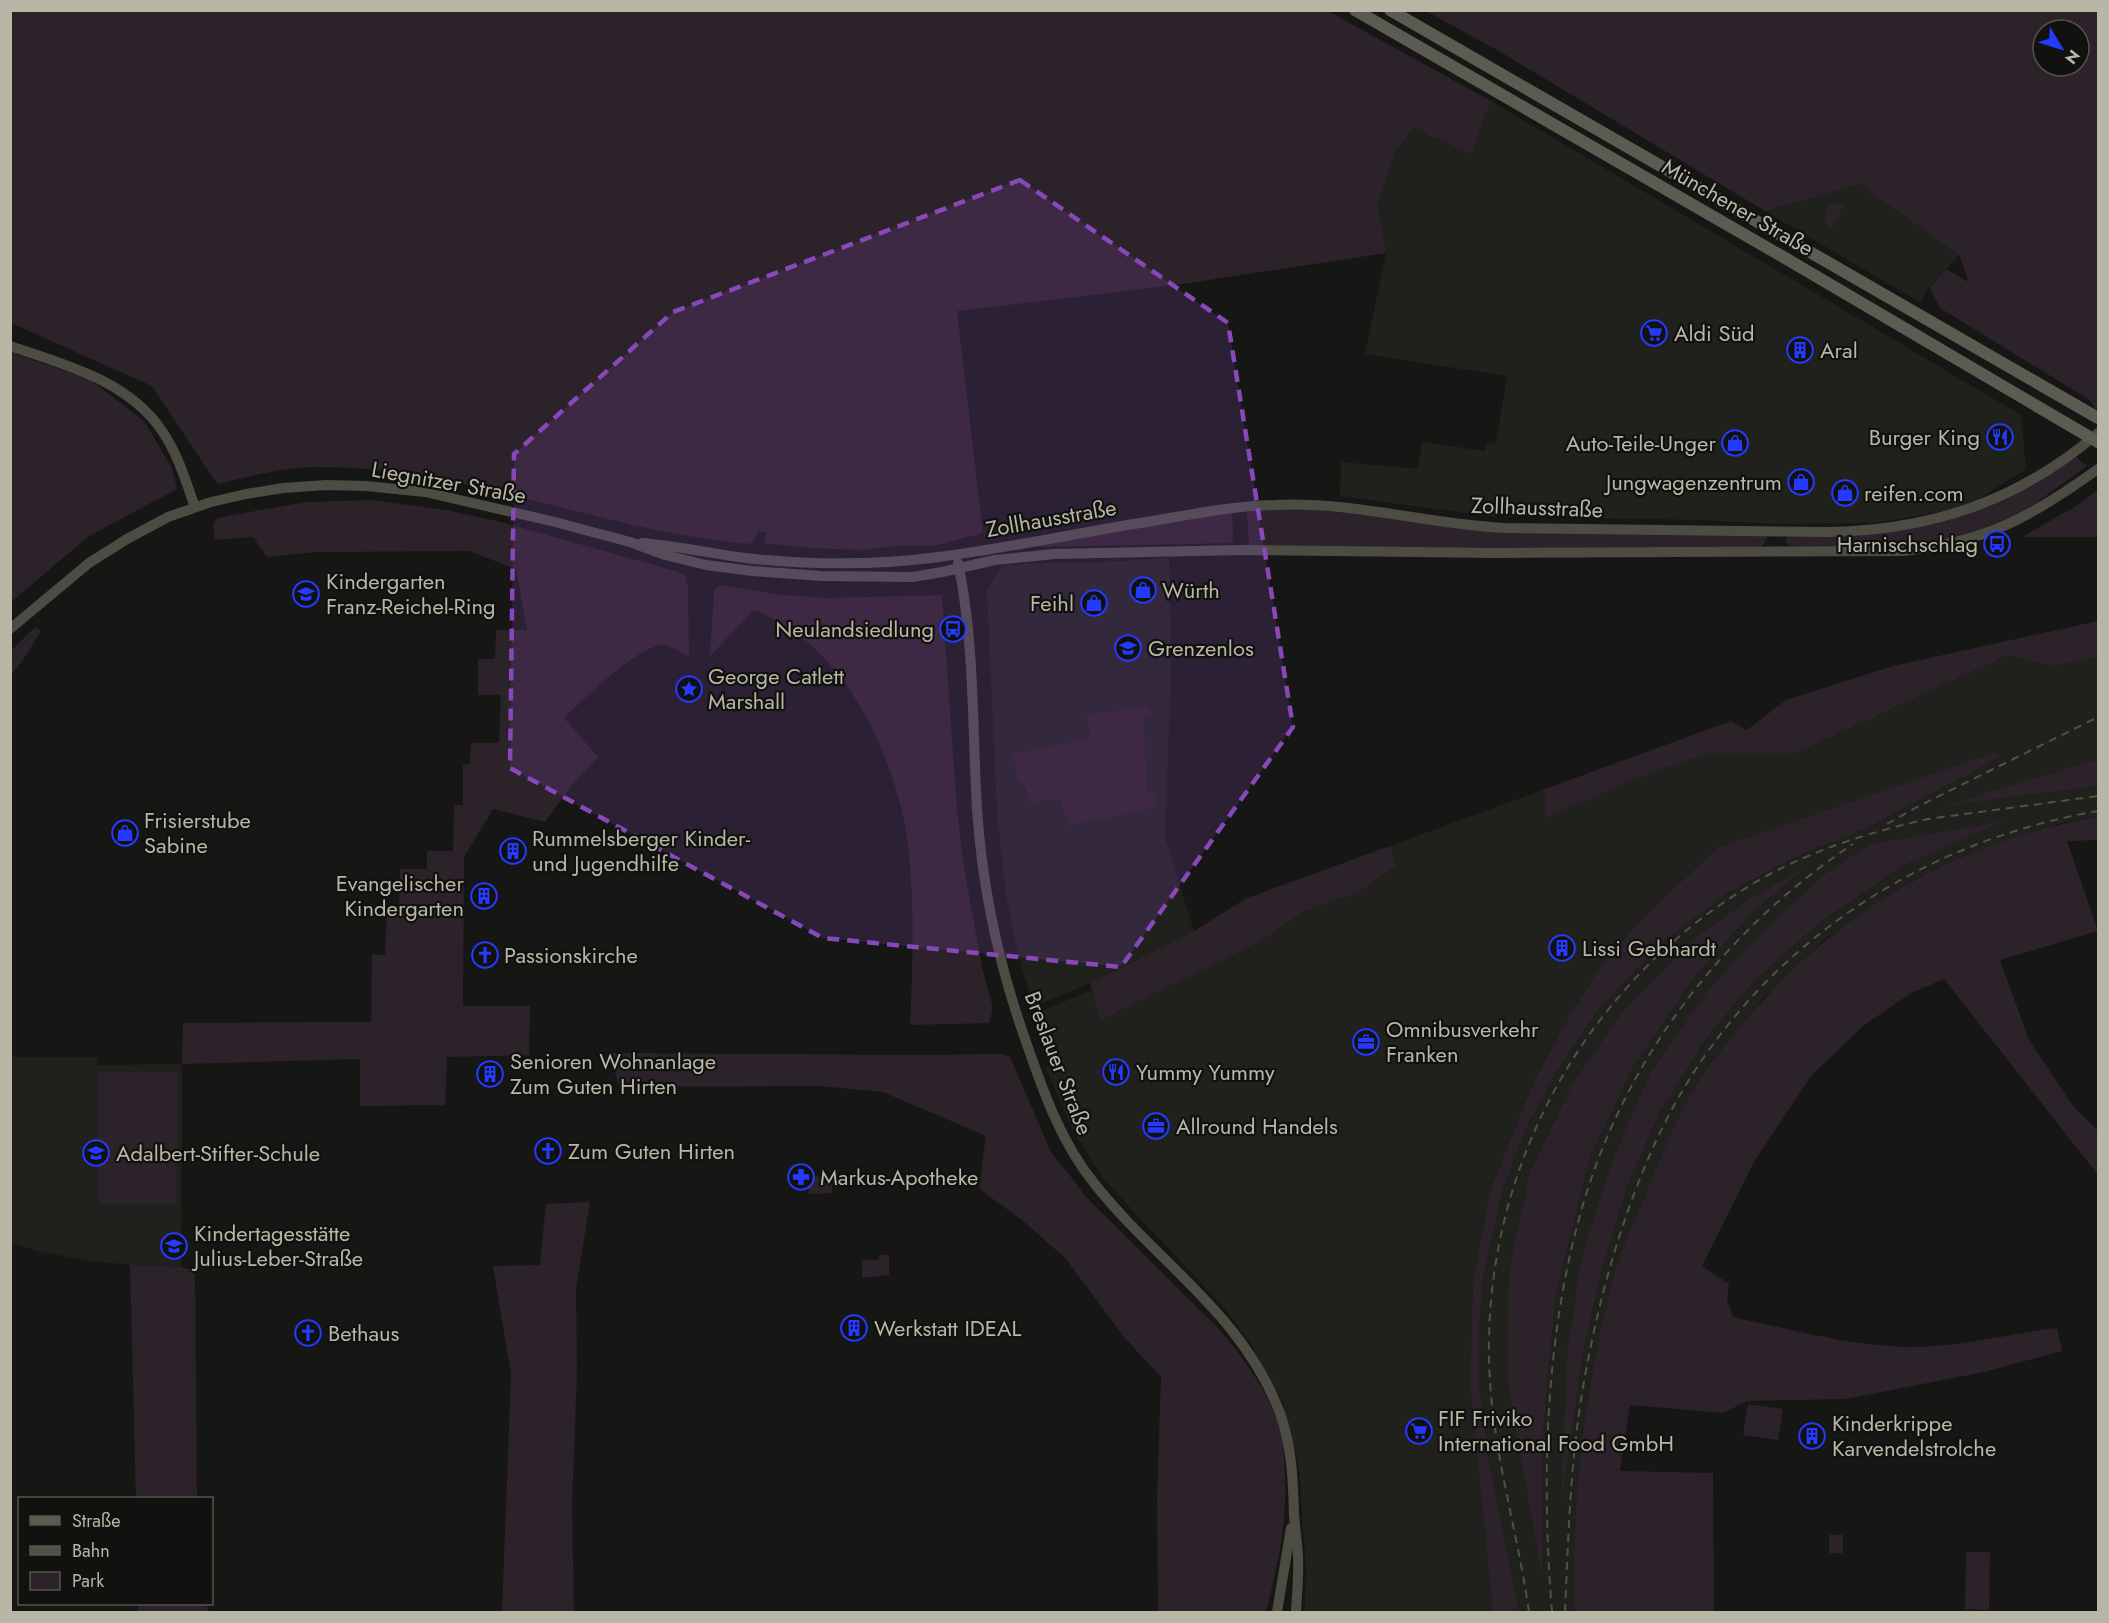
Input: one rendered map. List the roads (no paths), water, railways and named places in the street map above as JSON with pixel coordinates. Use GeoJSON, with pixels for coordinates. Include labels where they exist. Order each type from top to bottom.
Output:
{"type":"FeatureCollection","features":[{"type":"Feature","properties":{"kind":"main road","name":"Münchener Straße"},"geometry":{"type":"LineString","coordinates":[[1355,10],[2096,438]]}},
{"type":"Feature","properties":{"kind":"main road","name":"Münchener Straße"},"geometry":{"type":"LineString","coordinates":[[1390,10],[2098,418]]}},
{"type":"Feature","properties":{"kind":"main road"},"geometry":{"type":"LineString","coordinates":[[10,346],[104,382],[123,392],[140,405],[167,439],[195,507]]}},
{"type":"Feature","properties":{"kind":"main road","name":"Zollhausstraße"},"geometry":{"type":"LineString","coordinates":[[956,554],[1206,511],[1277,504],[1331,507],[1509,528],[1817,532],[1878,529],[1935,520],[1978,507],[2045,473],[2096,438]]}},
{"type":"Feature","properties":{"kind":"main road","name":"Zollhausstraße"},"geometry":{"type":"LineString","coordinates":[[959,569],[995,560],[1031,555],[1241,550],[1496,553],[1904,551],[1963,541],[2002,528],[2037,510],[2098,469]]}},
{"type":"Feature","properties":{"kind":"main road","name":"Liegnitzer Straße"},"geometry":{"type":"LineString","coordinates":[[10,629],[75,574],[108,551],[168,517],[195,507],[269,489],[326,485],[425,492],[630,542],[676,558],[767,573],[895,578],[959,569]]}},
{"type":"Feature","properties":{"kind":"main road","name":"Liegnitzer Straße"},"geometry":{"type":"LineString","coordinates":[[630,542],[756,559],[809,562],[890,561],[956,554]]}},
{"type":"Feature","properties":{"kind":"main road"},"geometry":{"type":"LineString","coordinates":[[1029,542],[1031,555]]}},
{"type":"Feature","properties":{"kind":"main road","name":"Breslauer Straße"},"geometry":{"type":"LineString","coordinates":[[956,554],[964,596],[969,645],[978,812],[985,883],[995,936],[1023,1033],[1059,1126],[1083,1169],[1108,1200],[1230,1326],[1262,1374],[1280,1413],[1288,1442],[1294,1483],[1298,1555],[1296,1612]]}},
{"type":"Feature","properties":{"kind":"main road","name":"Breslauer Straße"},"geometry":{"type":"LineString","coordinates":[[1277,1612],[1294,1513]]}},
{"type":"Feature","properties":{"kind":"railway"},"geometry":{"type":"LineString","coordinates":[[1887,824],[2098,717]]}},
{"type":"Feature","properties":{"kind":"railway"},"geometry":{"type":"LineString","coordinates":[[1529,1612],[1494,1421],[1489,1356],[1493,1282],[1507,1210],[1530,1141],[1562,1076],[1603,1016],[1651,962],[1707,914],[1770,874],[1808,856],[1867,835],[1928,819],[2098,796]]}},
{"type":"Feature","properties":{"kind":"railway"},"geometry":{"type":"LineString","coordinates":[[1565,1612],[1574,1457],[1580,1406],[1600,1304],[1619,1238],[1642,1173],[1656,1141],[1691,1077],[1733,1019],[1782,967],[1836,921],[1896,883],[1960,851],[2027,827],[2098,811]]}},
{"type":"Feature","properties":{"kind":"railway"},"geometry":{"type":"LineString","coordinates":[[1552,1612],[1547,1456],[1554,1351],[1561,1299],[1572,1248],[1585,1198],[1604,1145],[1628,1093],[1656,1044],[1688,998],[1724,955],[1764,914],[1807,877],[1853,844]]}},
{"type":"Feature","properties":{"kind":"place","name":"Aldi Süd"},"geometry":{"type":"Point","coordinates":[1654,333]}},
{"type":"Feature","properties":{"kind":"place","name":"Aral"},"geometry":{"type":"Point","coordinates":[1800,350]}},
{"type":"Feature","properties":{"kind":"place","name":"Burger King"},"geometry":{"type":"Point","coordinates":[2000,437]}},
{"type":"Feature","properties":{"kind":"place","name":"Auto-Teile-Unger"},"geometry":{"type":"Point","coordinates":[1735,443]}},
{"type":"Feature","properties":{"kind":"place","name":"Jungwagenzentrum"},"geometry":{"type":"Point","coordinates":[1801,482]}},
{"type":"Feature","properties":{"kind":"place","name":"reifen.com"},"geometry":{"type":"Point","coordinates":[1845,493]}},
{"type":"Feature","properties":{"kind":"place","name":"Harnischschlag"},"geometry":{"type":"Point","coordinates":[1997,544]}},
{"type":"Feature","properties":{"kind":"place","name":"Würth"},"geometry":{"type":"Point","coordinates":[1143,590]}},
{"type":"Feature","properties":{"kind":"place","name":"Kindergarten Franz-Reichel-Ring"},"geometry":{"type":"Point","coordinates":[306,594]}},
{"type":"Feature","properties":{"kind":"place","name":"Feihl"},"geometry":{"type":"Point","coordinates":[1094,603]}},
{"type":"Feature","properties":{"kind":"place","name":"Neulandsiedlung"},"geometry":{"type":"Point","coordinates":[953,629]}},
{"type":"Feature","properties":{"kind":"place","name":"Grenzenlos"},"geometry":{"type":"Point","coordinates":[1128,648]}},
{"type":"Feature","properties":{"kind":"place","name":"George Catlett Marshall"},"geometry":{"type":"Point","coordinates":[689,689]}},
{"type":"Feature","properties":{"kind":"place","name":"Frisierstube Sabine"},"geometry":{"type":"Point","coordinates":[125,833]}},
{"type":"Feature","properties":{"kind":"place","name":"Rummelsberger Kinder- und Jugendhilfe"},"geometry":{"type":"Point","coordinates":[513,851]}},
{"type":"Feature","properties":{"kind":"place","name":"Evangelischer Kindergarten"},"geometry":{"type":"Point","coordinates":[484,896]}},
{"type":"Feature","properties":{"kind":"place","name":"Lissi Gebhardt"},"geometry":{"type":"Point","coordinates":[1562,948]}},
{"type":"Feature","properties":{"kind":"place","name":"Passionskirche"},"geometry":{"type":"Point","coordinates":[485,955]}},
{"type":"Feature","properties":{"kind":"place","name":"Omnibusverkehr Franken"},"geometry":{"type":"Point","coordinates":[1366,1042]}},
{"type":"Feature","properties":{"kind":"place","name":"Yummy Yummy"},"geometry":{"type":"Point","coordinates":[1116,1072]}},
{"type":"Feature","properties":{"kind":"place","name":"Senioren Wohnanlage Zum Guten Hirten"},"geometry":{"type":"Point","coordinates":[490,1074]}},
{"type":"Feature","properties":{"kind":"place","name":"Allround Handels"},"geometry":{"type":"Point","coordinates":[1156,1126]}},
{"type":"Feature","properties":{"kind":"place","name":"Zum Guten Hirten"},"geometry":{"type":"Point","coordinates":[548,1151]}},
{"type":"Feature","properties":{"kind":"place","name":"Adalbert-Stifter-Schule"},"geometry":{"type":"Point","coordinates":[96,1153]}},
{"type":"Feature","properties":{"kind":"place","name":"Markus-Apotheke"},"geometry":{"type":"Point","coordinates":[801,1177]}},
{"type":"Feature","properties":{"kind":"place","name":"Kindertagesstätte Julius-Leber-Straße"},"geometry":{"type":"Point","coordinates":[174,1246]}},
{"type":"Feature","properties":{"kind":"place","name":"Werkstatt IDEAL"},"geometry":{"type":"Point","coordinates":[854,1328]}},
{"type":"Feature","properties":{"kind":"place","name":"Bethaus"},"geometry":{"type":"Point","coordinates":[308,1333]}},
{"type":"Feature","properties":{"kind":"place","name":"FIF Friviko International Food GmbH"},"geometry":{"type":"Point","coordinates":[1419,1431]}},
{"type":"Feature","properties":{"kind":"place","name":"Kinderkrippe Karvendelstrolche"},"geometry":{"type":"Point","coordinates":[1812,1436]}}]}
